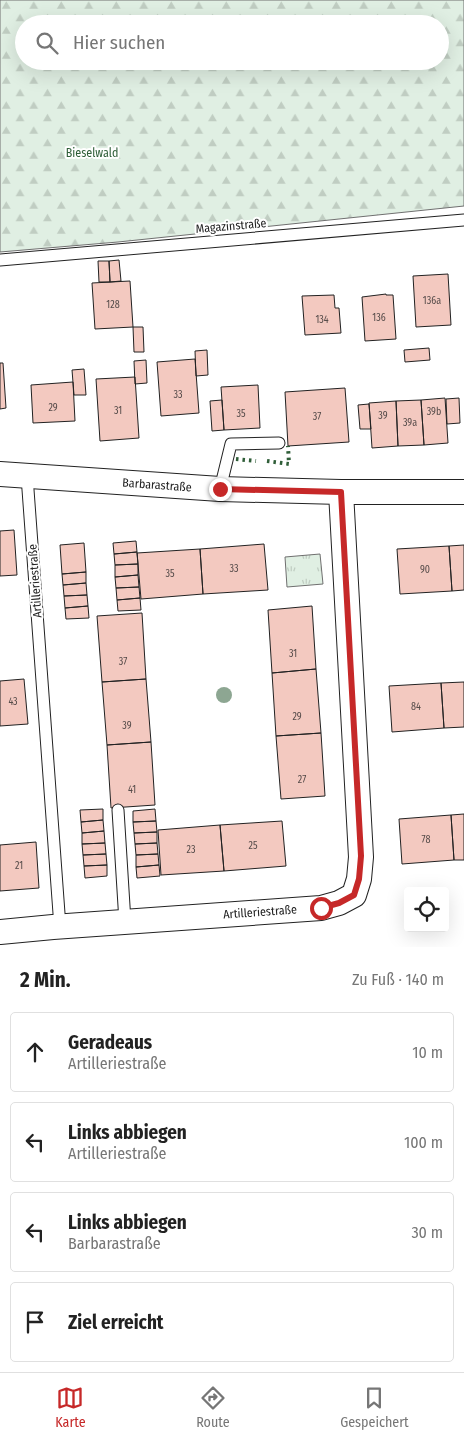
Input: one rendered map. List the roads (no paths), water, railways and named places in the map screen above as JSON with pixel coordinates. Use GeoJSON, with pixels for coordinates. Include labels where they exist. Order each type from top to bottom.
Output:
{"type":"FeatureCollection","features":[{"type":"Feature","properties":{"kind":"street","name":"Barbarastraße"},"geometry":{"type":"LineString","coordinates":[[0,474],[220,489],[341,492],[464,492]]}},
{"type":"Feature","properties":{"kind":"street","name":"Artilleriestraße"},"geometry":{"type":"LineString","coordinates":[[0,932],[60,926],[321,908],[339,903],[354,895],[359,879],[361,856],[341,492]]}},
{"type":"Feature","properties":{"kind":"lane","name":"Magazinstraße"},"geometry":{"type":"LineString","coordinates":[[0,260],[464,220]]}},
{"type":"Feature","properties":{"kind":"lane"},"geometry":{"type":"LineString","coordinates":[[220,489],[231,444],[279,443]]}},
{"type":"Feature","properties":{"kind":"lane","name":"Artilleriestraße"},"geometry":{"type":"LineString","coordinates":[[27,476],[60,926]]}},
{"type":"Feature","properties":{"kind":"lane"},"geometry":{"type":"LineString","coordinates":[[118,810],[125,922]]}},
{"type":"Feature","properties":{"kind":"park label","name":"Bieselwald"},"geometry":{"type":"Point","coordinates":[92,153]}}]}
